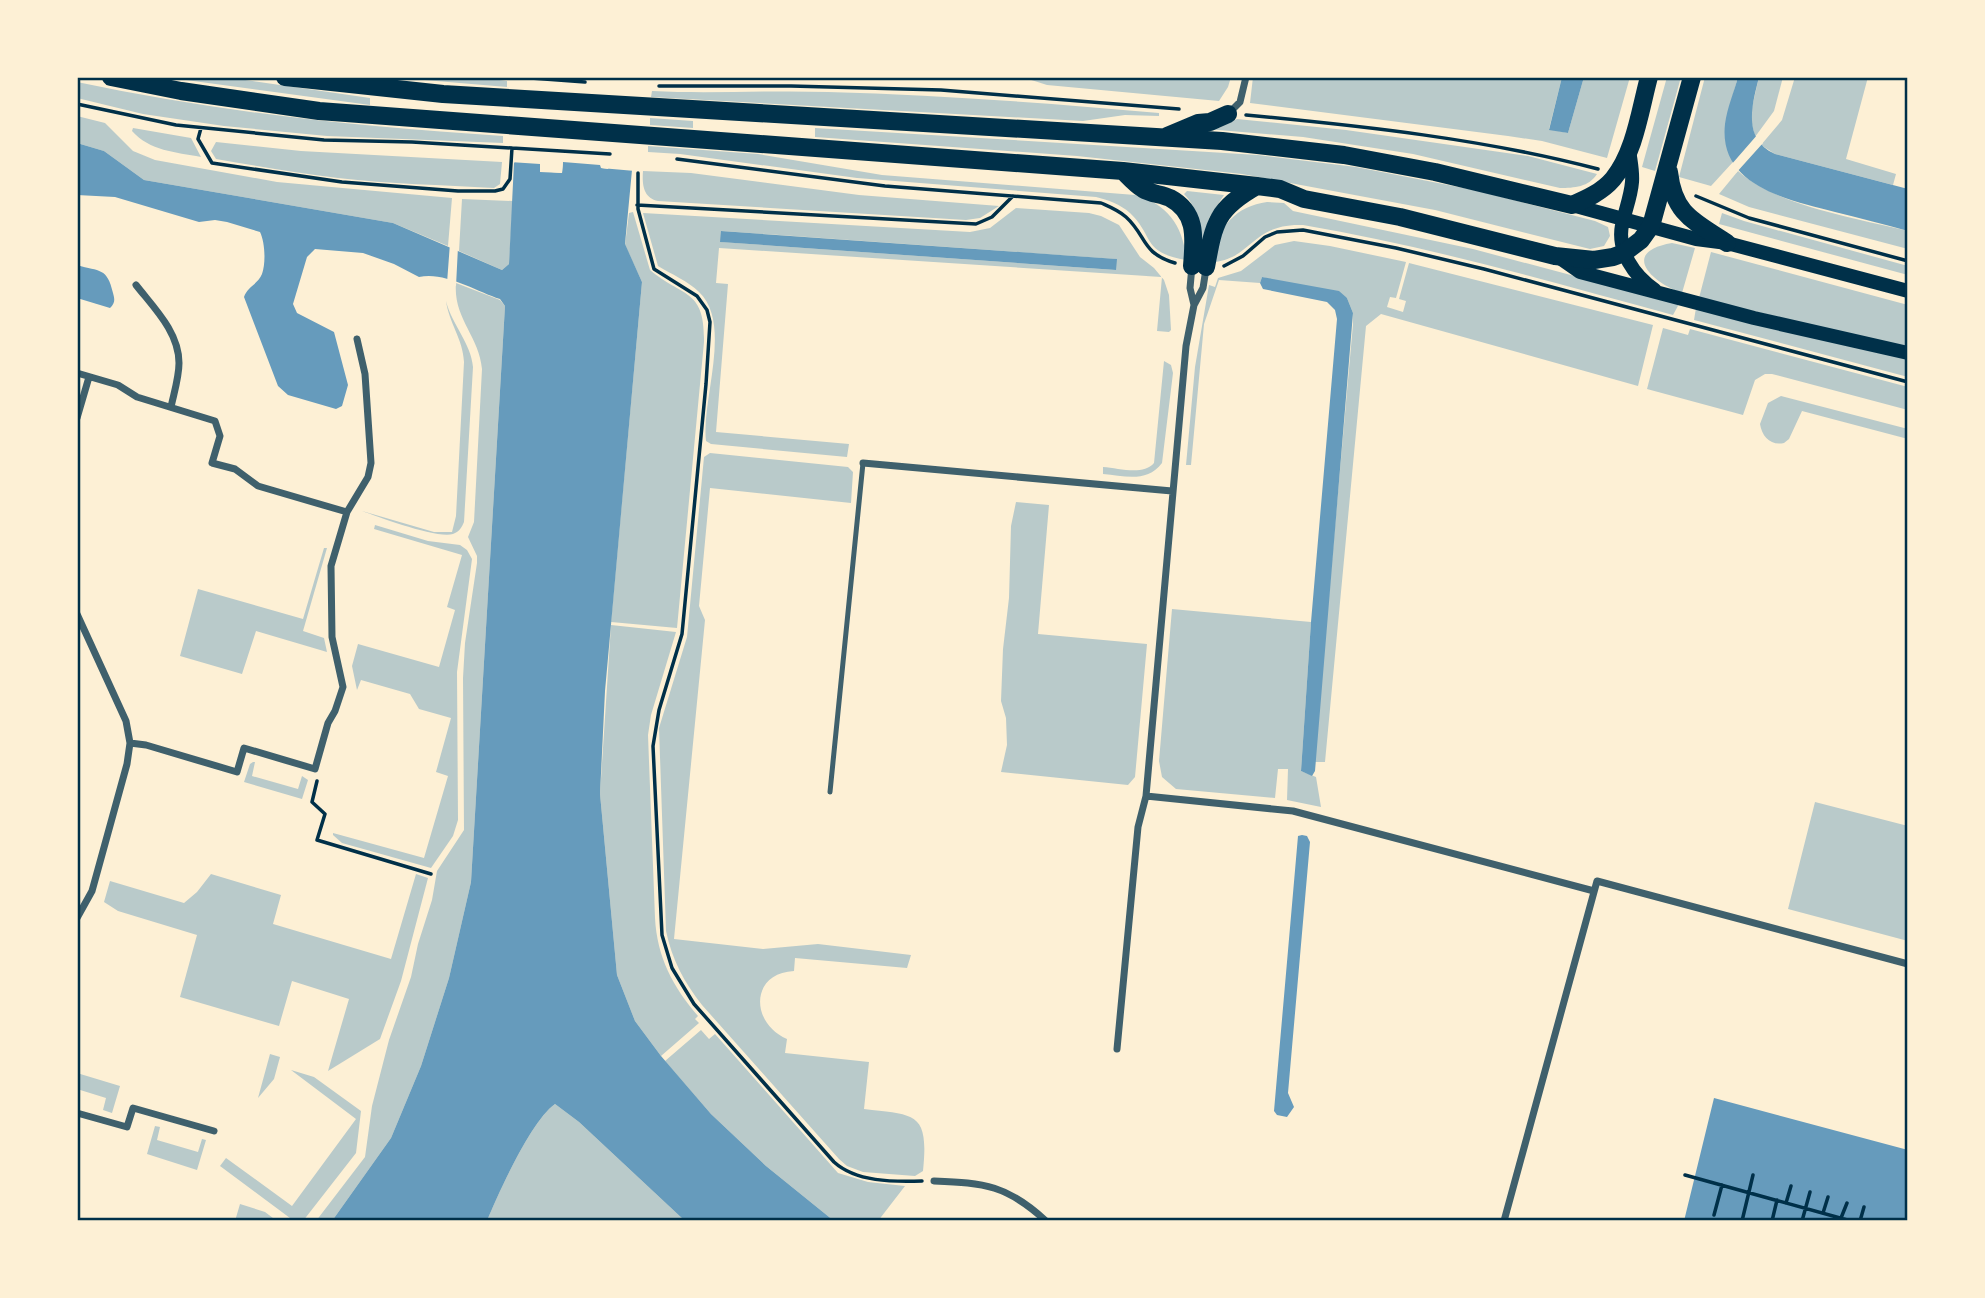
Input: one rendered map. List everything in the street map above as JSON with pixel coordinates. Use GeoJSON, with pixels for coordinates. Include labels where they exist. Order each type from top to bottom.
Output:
{"type":"FeatureCollection","features":[{"type":"Feature","properties":{"kind":"main road"},"geometry":{"type":"LineString","coordinates":[[111,77],[181,91],[319,111],[1123,171],[1257,186],[1280,189],[1304,199],[1400,217],[1555,256],[1594,260],[1624,253],[1641,240],[1651,226],[1692,77]]}},
{"type":"Feature","properties":{"kind":"main road"},"geometry":{"type":"LineString","coordinates":[[285,77],[430,93],[1222,141],[1344,155],[1486,182],[1696,239],[1727,243],[1908,291]]}},
{"type":"Feature","properties":{"kind":"main road"},"geometry":{"type":"LineString","coordinates":[[1572,205],[1602,189],[1616,174],[1629,148],[1649,77]]}},
{"type":"Feature","properties":{"kind":"main road"},"geometry":{"type":"LineString","coordinates":[[1164,138],[1198,123],[1210,122],[1228,114]]}},
{"type":"Feature","properties":{"kind":"main road"},"geometry":{"type":"LineString","coordinates":[[1629,148],[1632,182],[1621,229],[1624,253],[1635,271],[1662,294]]}},
{"type":"Feature","properties":{"kind":"main road"},"geometry":{"type":"LineString","coordinates":[[1668,167],[1671,190],[1678,206],[1687,216],[1727,243]]}},
{"type":"Feature","properties":{"kind":"main road"},"geometry":{"type":"LineString","coordinates":[[1123,171],[1144,190],[1170,198],[1184,209],[1191,219],[1199,266]]}},
{"type":"Feature","properties":{"kind":"main road"},"geometry":{"type":"LineString","coordinates":[[1199,266],[1221,215],[1228,206],[1257,186]]}},
{"type":"Feature","properties":{"kind":"main road"},"geometry":{"type":"LineString","coordinates":[[1555,256],[1580,272],[1817,333],[1908,353]]}},
{"type":"Feature","properties":{"kind":"street"},"geometry":{"type":"LineString","coordinates":[[1228,114],[1240,102],[1246,77]]}},
{"type":"Feature","properties":{"kind":"street"},"geometry":{"type":"LineString","coordinates":[[1194,305],[1190,288],[1199,266]]}},
{"type":"Feature","properties":{"kind":"street"},"geometry":{"type":"LineString","coordinates":[[1117,1049],[1138,827],[1146,796],[1186,346],[1194,305],[1203,288],[1199,266]]}},
{"type":"Feature","properties":{"kind":"street"},"geometry":{"type":"LineString","coordinates":[[136,285],[159,313],[176,342],[179,365],[171,407]]}},
{"type":"Feature","properties":{"kind":"street"},"geometry":{"type":"LineString","coordinates":[[130,743],[146,745],[237,772],[244,748],[315,769],[342,687],[332,636],[331,566],[347,512],[368,477],[371,463],[365,374],[357,339]]}},
{"type":"Feature","properties":{"kind":"street"},"geometry":{"type":"LineString","coordinates":[[77,373],[118,385],[137,397],[215,421],[220,436],[212,463],[235,469],[258,486],[347,512]]}},
{"type":"Feature","properties":{"kind":"street"},"geometry":{"type":"LineString","coordinates":[[77,418],[89,376]]}},
{"type":"Feature","properties":{"kind":"street"},"geometry":{"type":"LineString","coordinates":[[863,463],[1172,491]]}},
{"type":"Feature","properties":{"kind":"street"},"geometry":{"type":"LineString","coordinates":[[77,614],[126,721],[130,743],[127,764],[92,891],[77,918]]}},
{"type":"Feature","properties":{"kind":"street"},"geometry":{"type":"LineString","coordinates":[[1146,796],[1293,811],[1594,891]]}},
{"type":"Feature","properties":{"kind":"street"},"geometry":{"type":"LineString","coordinates":[[1504,1221],[1597,881],[1908,964]]}},
{"type":"Feature","properties":{"kind":"street"},"geometry":{"type":"LineString","coordinates":[[77,1113],[127,1127],[133,1108],[214,1131]]}},
{"type":"Feature","properties":{"kind":"street"},"geometry":{"type":"LineString","coordinates":[[934,1181],[979,1183],[998,1188],[1024,1202],[1046,1221]]}},
{"type":"Feature","properties":{"kind":"lane"},"geometry":{"type":"LineString","coordinates":[[830,792],[863,463]]}},
{"type":"Feature","properties":{"kind":"path"},"geometry":{"type":"LineString","coordinates":[[648,86],[941,90],[1185,110]]}},
{"type":"Feature","properties":{"kind":"path"},"geometry":{"type":"LineString","coordinates":[[77,104],[201,128],[324,140],[412,142],[618,154]]}},
{"type":"Feature","properties":{"kind":"path"},"geometry":{"type":"LineString","coordinates":[[1228,114],[1292,119],[1528,151],[1616,174]]}},
{"type":"Feature","properties":{"kind":"path"},"geometry":{"type":"LineString","coordinates":[[201,128],[198,139],[212,163],[342,182],[458,191],[503,189],[510,179],[512,147]]}},
{"type":"Feature","properties":{"kind":"path"},"geometry":{"type":"LineString","coordinates":[[673,158],[885,186],[1081,201]]}},
{"type":"Feature","properties":{"kind":"path"},"geometry":{"type":"LineString","coordinates":[[638,173],[637,205],[654,269],[697,296],[707,310],[710,322],[682,634],[655,722],[653,746],[660,919],[665,949],[672,968],[694,1004],[841,1168],[861,1177],[934,1181]]}},
{"type":"Feature","properties":{"kind":"path"},"geometry":{"type":"LineString","coordinates":[[1671,190],[1698,197],[1749,218],[1908,261]]}},
{"type":"Feature","properties":{"kind":"path"},"geometry":{"type":"LineString","coordinates":[[637,205],[976,224],[992,217],[1013,196]]}},
{"type":"Feature","properties":{"kind":"path"},"geometry":{"type":"LineString","coordinates":[[1303,230],[1484,269],[1908,382]]}},
{"type":"Feature","properties":{"kind":"path"},"geometry":{"type":"LineString","coordinates":[[315,769],[318,780],[312,802],[325,814],[317,840],[431,874]]}},
{"type":"Feature","properties":{"kind":"path"},"geometry":{"type":"LineString","coordinates":[[1685,1175],[1823,1213],[1833,1219],[1851,1221]]}},
{"type":"Feature","properties":{"kind":"path"},"geometry":{"type":"LineString","coordinates":[[1742,1221],[1753,1175]]}},
{"type":"Feature","properties":{"kind":"path"},"geometry":{"type":"LineString","coordinates":[[1714,1215],[1722,1185]]}},
{"type":"Feature","properties":{"kind":"path"},"geometry":{"type":"LineString","coordinates":[[1786,1203],[1791,1186]]}},
{"type":"Feature","properties":{"kind":"path"},"geometry":{"type":"LineString","coordinates":[[1802,1221],[1810,1192]]}},
{"type":"Feature","properties":{"kind":"path"},"geometry":{"type":"LineString","coordinates":[[1823,1213],[1828,1197]]}},
{"type":"Feature","properties":{"kind":"path"},"geometry":{"type":"LineString","coordinates":[[1772,1221],[1777,1200]]}},
{"type":"Feature","properties":{"kind":"path"},"geometry":{"type":"LineString","coordinates":[[1841,1218],[1847,1203]]}},
{"type":"Feature","properties":{"kind":"path"},"geometry":{"type":"LineString","coordinates":[[1860,1221],[1864,1207]]}},
{"type":"Feature","properties":{"kind":"shaded area"},"geometry":{"type":"Polygon","coordinates":[[[164,77],[224,77],[370,98],[370,105],[164,77]]]}},
{"type":"Feature","properties":{"kind":"shaded area"},"geometry":{"type":"Polygon","coordinates":[[[389,77],[477,77],[507,81],[507,87],[389,77]]]}},
{"type":"Feature","properties":{"kind":"shaded area"},"geometry":{"type":"Polygon","coordinates":[[[1022,77],[1231,77],[1219,101],[1047,85],[1022,77]]]}},
{"type":"Feature","properties":{"kind":"shaded area"},"geometry":{"type":"Polygon","coordinates":[[[1253,77],[1562,77],[1549,129],[1568,133],[1584,77],[1630,77],[1607,158],[1542,141],[1250,103],[1253,77]]]}},
{"type":"Feature","properties":{"kind":"shaded area"},"geometry":{"type":"Polygon","coordinates":[[[1667,77],[1681,77],[1655,171],[1642,167],[1667,77]]]}},
{"type":"Feature","properties":{"kind":"shaded area"},"geometry":{"type":"Polygon","coordinates":[[[1705,77],[1738,77],[1729,109],[1727,129],[1733,162],[1711,186],[1679,177],[1705,77]]]}},
{"type":"Feature","properties":{"kind":"shaded area"},"geometry":{"type":"Polygon","coordinates":[[[1759,77],[1783,77],[1774,111],[1755,137],[1750,116],[1759,77]]]}},
{"type":"Feature","properties":{"kind":"shaded area"},"geometry":{"type":"Polygon","coordinates":[[[1795,77],[1868,77],[1846,159],[1896,174],[1893,185],[1775,154],[1761,145],[1782,120],[1795,77]]]}},
{"type":"Feature","properties":{"kind":"shaded area"},"geometry":{"type":"Polygon","coordinates":[[[77,82],[183,102],[289,117],[503,136],[503,143],[327,136],[224,126],[143,114],[77,98],[77,82]]]}},
{"type":"Feature","properties":{"kind":"shaded area"},"geometry":{"type":"Polygon","coordinates":[[[652,91],[911,95],[1118,109],[1159,113],[1159,116],[1125,115],[1083,121],[651,97],[652,91]]]}},
{"type":"Feature","properties":{"kind":"shaded area"},"geometry":{"type":"Polygon","coordinates":[[[77,116],[105,123],[133,151],[155,160],[277,182],[452,198],[448,246],[393,223],[144,180],[104,151],[77,143],[77,116]]]}},
{"type":"Feature","properties":{"kind":"shaded area"},"geometry":{"type":"Polygon","coordinates":[[[650,118],[693,121],[693,128],[650,125],[650,118]]]}},
{"type":"Feature","properties":{"kind":"shaded area"},"geometry":{"type":"Polygon","coordinates":[[[1237,119],[1346,130],[1528,156],[1597,174],[1585,184],[1560,188],[1413,154],[1303,137],[1206,129],[1219,128],[1237,119]]]}},
{"type":"Feature","properties":{"kind":"shaded area"},"geometry":{"type":"Polygon","coordinates":[[[133,128],[191,138],[201,157],[155,147],[139,138],[132,131],[133,128]]]}},
{"type":"Feature","properties":{"kind":"shaded area"},"geometry":{"type":"Polygon","coordinates":[[[815,128],[1258,155],[1356,167],[1479,191],[1595,221],[1608,227],[1610,236],[1604,246],[1590,249],[1435,210],[1242,174],[1077,156],[815,137],[815,128]]]}},
{"type":"Feature","properties":{"kind":"shaded area"},"geometry":{"type":"Polygon","coordinates":[[[216,142],[301,151],[502,162],[500,184],[494,188],[416,184],[307,174],[216,159],[211,151],[216,142]]]}},
{"type":"Feature","properties":{"kind":"shaded area"},"geometry":{"type":"Polygon","coordinates":[[[648,146],[758,154],[882,175],[1135,195],[1157,204],[1172,218],[1182,237],[1186,260],[1162,253],[1150,242],[1130,213],[1114,203],[1096,197],[857,178],[648,152],[648,146]]]}},
{"type":"Feature","properties":{"kind":"shaded area"},"geometry":{"type":"Polygon","coordinates":[[[643,171],[691,173],[859,195],[999,206],[980,218],[966,220],[658,201],[646,194],[643,171]]]}},
{"type":"Feature","properties":{"kind":"shaded area"},"geometry":{"type":"Polygon","coordinates":[[[1738,171],[1754,183],[1795,202],[1908,231],[1908,249],[1749,207],[1719,194],[1738,171]]]}},
{"type":"Feature","properties":{"kind":"shaded area"},"geometry":{"type":"Polygon","coordinates":[[[1187,191],[1224,195],[1209,218],[1202,261],[1200,226],[1195,209],[1184,194],[1187,191]]]}},
{"type":"Feature","properties":{"kind":"shaded area"},"geometry":{"type":"Polygon","coordinates":[[[462,199],[513,201],[509,264],[502,270],[459,251],[462,199]]]}},
{"type":"Feature","properties":{"kind":"shaded area"},"geometry":{"type":"Polygon","coordinates":[[[1267,202],[1284,203],[1293,211],[1473,249],[1679,304],[1673,315],[1443,254],[1303,225],[1274,229],[1238,254],[1215,262],[1218,240],[1229,222],[1245,209],[1267,202]]]}},
{"type":"Feature","properties":{"kind":"shaded area"},"geometry":{"type":"Polygon","coordinates":[[[1016,208],[1101,216],[1119,225],[1140,257],[1161,277],[719,248],[716,283],[728,284],[716,432],[849,444],[847,457],[711,444],[706,441],[715,342],[714,323],[709,306],[699,292],[658,266],[643,213],[970,232],[990,228],[1016,208]],[[722,231],[721,242],[1116,270],[1116,259],[722,231]]]}},
{"type":"Feature","properties":{"kind":"shaded area"},"geometry":{"type":"Polygon","coordinates":[[[633,212],[650,270],[690,296],[701,312],[703,325],[704,342],[677,628],[611,622],[642,282],[625,245],[629,213],[633,212]]]}},
{"type":"Feature","properties":{"kind":"shaded area"},"geometry":{"type":"Polygon","coordinates":[[[1722,213],[1908,266],[1908,275],[1719,224],[1722,213]]]}},
{"type":"Feature","properties":{"kind":"shaded area"},"geometry":{"type":"Polygon","coordinates":[[[1294,241],[1406,262],[1396,298],[1390,297],[1387,307],[1403,312],[1406,301],[1399,299],[1409,263],[1653,325],[1638,386],[1381,314],[1366,326],[1325,762],[1314,762],[1353,324],[1353,313],[1347,298],[1262,277],[1260,283],[1219,280],[1204,324],[1191,465],[1186,465],[1195,367],[1209,285],[1215,287],[1218,278],[1241,271],[1275,245],[1294,241]]]}},
{"type":"Feature","properties":{"kind":"shaded area"},"geometry":{"type":"Polygon","coordinates":[[[1672,243],[1695,248],[1682,293],[1660,282],[1646,267],[1644,260],[1647,253],[1656,247],[1672,243]]]}},
{"type":"Feature","properties":{"kind":"shaded area"},"geometry":{"type":"Polygon","coordinates":[[[1711,252],[1908,305],[1908,348],[1699,298],[1711,252]]]}},
{"type":"Feature","properties":{"kind":"shaded area"},"geometry":{"type":"Polygon","coordinates":[[[1162,278],[1169,295],[1171,330],[1157,331],[1162,278]]]}},
{"type":"Feature","properties":{"kind":"shaded area"},"geometry":{"type":"Polygon","coordinates":[[[456,283],[500,300],[505,306],[471,882],[449,978],[421,1066],[391,1138],[332,1221],[316,1221],[365,1157],[372,1106],[389,1040],[411,977],[437,871],[464,830],[463,678],[465,643],[477,563],[477,556],[468,537],[474,522],[482,369],[480,357],[458,307],[456,283]]]}},
{"type":"Feature","properties":{"kind":"shaded area"},"geometry":{"type":"Polygon","coordinates":[[[446,301],[469,350],[473,367],[464,522],[457,532],[445,535],[408,527],[362,511],[434,532],[452,532],[456,516],[464,362],[446,301]]]}},
{"type":"Feature","properties":{"kind":"shaded area"},"geometry":{"type":"Polygon","coordinates":[[[1696,308],[1908,359],[1908,377],[1694,320],[1696,308]]]}},
{"type":"Feature","properties":{"kind":"shaded area"},"geometry":{"type":"Polygon","coordinates":[[[1663,328],[1688,335],[1690,329],[1908,387],[1908,410],[1772,374],[1765,374],[1755,380],[1743,415],[1647,389],[1663,328]]]}},
{"type":"Feature","properties":{"kind":"shaded area"},"geometry":{"type":"Polygon","coordinates":[[[1164,361],[1171,365],[1173,373],[1162,463],[1143,476],[1103,474],[1103,467],[1137,470],[1154,463],[1164,361]]]}},
{"type":"Feature","properties":{"kind":"shaded area"},"geometry":{"type":"Polygon","coordinates":[[[1781,396],[1908,429],[1908,439],[1802,411],[1789,439],[1784,443],[1771,442],[1765,437],[1760,424],[1768,403],[1781,396]]]}},
{"type":"Feature","properties":{"kind":"shaded area"},"geometry":{"type":"Polygon","coordinates":[[[710,453],[848,467],[853,472],[851,503],[710,488],[699,606],[705,620],[674,939],[763,949],[818,944],[911,955],[907,968],[795,958],[794,971],[769,980],[760,1000],[766,1022],[775,1032],[787,1039],[785,1053],[869,1062],[864,1109],[907,1116],[921,1127],[924,1137],[923,1171],[915,1176],[863,1172],[847,1166],[839,1159],[702,1005],[679,970],[669,942],[666,931],[659,728],[687,637],[704,457],[710,453]]]}},
{"type":"Feature","properties":{"kind":"shaded area"},"geometry":{"type":"Polygon","coordinates":[[[1016,502],[1049,505],[1038,634],[1147,644],[1135,777],[1128,785],[1001,772],[1007,745],[1006,718],[1001,701],[1003,649],[1009,598],[1011,526],[1016,502]]]}},
{"type":"Feature","properties":{"kind":"shaded area"},"geometry":{"type":"Polygon","coordinates":[[[375,525],[428,541],[460,545],[472,559],[457,672],[458,820],[453,836],[431,868],[342,843],[333,835],[424,858],[448,776],[436,772],[451,718],[419,709],[410,694],[361,680],[357,690],[352,666],[358,644],[439,667],[455,610],[447,607],[462,555],[374,529],[375,525]]]}},
{"type":"Feature","properties":{"kind":"shaded area"},"geometry":{"type":"Polygon","coordinates":[[[324,548],[327,548],[303,631],[324,638],[327,652],[256,631],[242,674],[180,656],[198,589],[303,619],[324,548]]]}},
{"type":"Feature","properties":{"kind":"shaded area"},"geometry":{"type":"Polygon","coordinates":[[[1172,609],[1311,622],[1301,771],[1316,777],[1321,807],[1287,800],[1288,769],[1278,769],[1275,798],[1176,789],[1162,777],[1159,761],[1172,609]]]}},
{"type":"Feature","properties":{"kind":"shaded area"},"geometry":{"type":"Polygon","coordinates":[[[611,625],[676,632],[651,715],[648,735],[655,918],[659,946],[668,971],[698,1016],[695,1019],[699,1023],[661,1056],[635,1021],[617,975],[600,794],[611,625]]]}},
{"type":"Feature","properties":{"kind":"shaded area"},"geometry":{"type":"Polygon","coordinates":[[[253,762],[252,776],[298,789],[302,776],[308,780],[302,799],[244,782],[253,762]]]}},
{"type":"Feature","properties":{"kind":"shaded area"},"geometry":{"type":"Polygon","coordinates":[[[1815,802],[1908,826],[1908,941],[1788,909],[1815,802]]]}},
{"type":"Feature","properties":{"kind":"shaded area"},"geometry":{"type":"Polygon","coordinates":[[[211,874],[281,895],[273,924],[391,959],[416,874],[428,878],[401,981],[380,1039],[328,1071],[349,999],[292,981],[279,1026],[180,997],[197,935],[118,911],[104,902],[110,881],[184,903],[211,874]]]}},
{"type":"Feature","properties":{"kind":"shaded area"},"geometry":{"type":"Polygon","coordinates":[[[701,1030],[709,1039],[715,1034],[838,1173],[868,1182],[905,1186],[878,1221],[834,1221],[766,1166],[711,1114],[665,1061],[701,1030]]]}},
{"type":"Feature","properties":{"kind":"shaded area"},"geometry":{"type":"Polygon","coordinates":[[[270,1054],[280,1057],[274,1079],[258,1098],[270,1054]]]}},
{"type":"Feature","properties":{"kind":"shaded area"},"geometry":{"type":"Polygon","coordinates":[[[291,1070],[314,1077],[361,1111],[356,1153],[303,1221],[294,1221],[220,1166],[226,1158],[292,1206],[356,1119],[291,1070]]]}},
{"type":"Feature","properties":{"kind":"shaded area"},"geometry":{"type":"Polygon","coordinates":[[[77,1073],[120,1086],[112,1113],[103,1110],[106,1098],[77,1089],[77,1073]]]}},
{"type":"Feature","properties":{"kind":"shaded area"},"geometry":{"type":"Polygon","coordinates":[[[555,1104],[579,1122],[685,1221],[487,1221],[526,1141],[555,1104]]]}},
{"type":"Feature","properties":{"kind":"shaded area"},"geometry":{"type":"Polygon","coordinates":[[[155,1126],[160,1127],[157,1140],[198,1152],[202,1139],[206,1140],[197,1170],[147,1154],[155,1126]]]}},
{"type":"Feature","properties":{"kind":"shaded area"},"geometry":{"type":"Polygon","coordinates":[[[240,1204],[265,1212],[277,1221],[235,1221],[240,1204]]]}},
{"type":"Feature","properties":{"kind":"water"},"geometry":{"type":"Polygon","coordinates":[[[1562,77],[1584,77],[1568,133],[1549,130],[1562,77]]]}},
{"type":"Feature","properties":{"kind":"water"},"geometry":{"type":"Polygon","coordinates":[[[1738,77],[1759,77],[1752,120],[1758,140],[1765,148],[1775,154],[1908,189],[1908,231],[1798,202],[1760,187],[1745,176],[1733,163],[1726,145],[1726,118],[1738,77]]]}},
{"type":"Feature","properties":{"kind":"water"},"geometry":{"type":"Polygon","coordinates":[[[604,106],[601,168],[608,169],[633,117],[632,170],[625,244],[642,282],[605,691],[600,794],[617,975],[635,1021],[711,1114],[766,1166],[834,1221],[685,1221],[579,1122],[555,1104],[526,1141],[487,1221],[332,1221],[391,1138],[421,1066],[449,978],[471,882],[505,306],[500,299],[460,283],[439,277],[419,277],[394,264],[363,253],[315,249],[307,257],[293,304],[297,313],[334,332],[348,385],[342,406],[336,409],[288,395],[278,386],[244,297],[263,269],[264,247],[260,232],[215,220],[199,222],[115,197],[77,195],[77,143],[104,151],[144,180],[393,223],[502,270],[509,264],[514,163],[543,114],[540,171],[562,173],[563,162],[604,106]]]}},
{"type":"Feature","properties":{"kind":"water"},"geometry":{"type":"Polygon","coordinates":[[[721,231],[1117,259],[1116,270],[720,242],[721,231]]]}},
{"type":"Feature","properties":{"kind":"water"},"geometry":{"type":"Polygon","coordinates":[[[77,265],[105,275],[114,298],[110,308],[77,298],[77,265]]]}},
{"type":"Feature","properties":{"kind":"water"},"geometry":{"type":"Polygon","coordinates":[[[1262,277],[1339,291],[1347,298],[1353,313],[1315,771],[1312,776],[1301,771],[1337,319],[1335,310],[1327,302],[1263,289],[1260,283],[1262,277]]]}},
{"type":"Feature","properties":{"kind":"water"},"geometry":{"type":"Polygon","coordinates":[[[1298,836],[1307,836],[1310,842],[1288,1093],[1294,1107],[1287,1117],[1277,1115],[1274,1111],[1298,836]]]}},
{"type":"Feature","properties":{"kind":"water"},"geometry":{"type":"Polygon","coordinates":[[[1714,1098],[1908,1150],[1908,1221],[1684,1221],[1714,1098]]]}},
{"type":"Feature","properties":{"kind":"pier"},"geometry":{"type":"Polygon","coordinates":[[[517,77],[549,77],[544,168],[558,170],[565,77],[610,77],[605,165],[611,77],[641,77],[635,171],[563,162],[562,173],[540,172],[540,164],[510,162],[517,77]]]}},
{"type":"Feature","properties":{"kind":"pier"},"geometry":{"type":"Polygon","coordinates":[[[1758,134],[1763,143],[1736,173],[1731,165],[1758,134]]]}},
{"type":"Feature","properties":{"kind":"pier"},"geometry":{"type":"Polygon","coordinates":[[[450,243],[458,247],[456,286],[447,283],[450,243]]]}}]}
